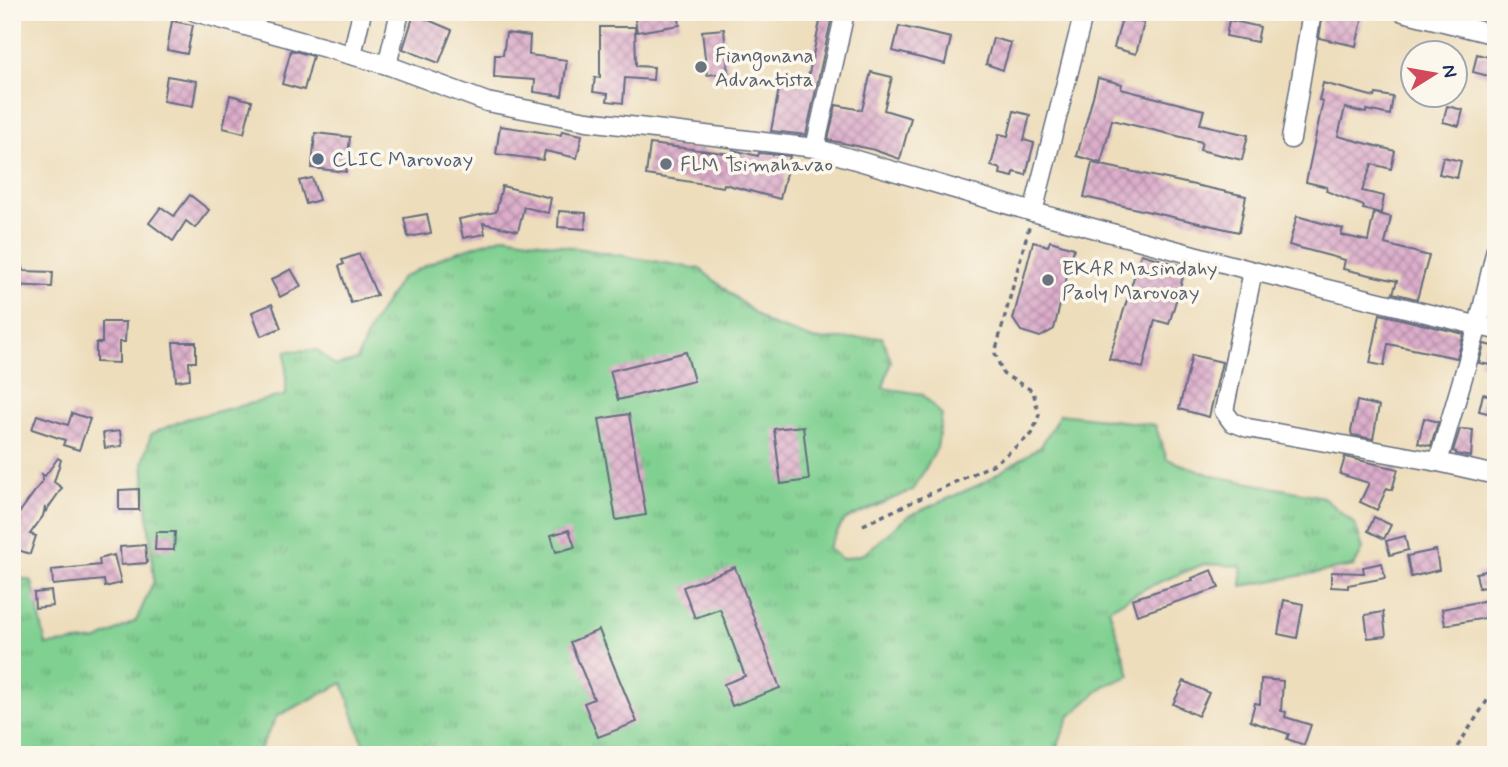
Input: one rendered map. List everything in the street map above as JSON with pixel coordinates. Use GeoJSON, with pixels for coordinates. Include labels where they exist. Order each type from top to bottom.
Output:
{"type":"FeatureCollection","features":[{"type":"Feature","properties":{"kind":"street"},"geometry":{"type":"LineString","coordinates":[[195,12],[387,65],[487,102],[587,121],[815,148],[1033,212],[1253,271],[1487,328]]}},
{"type":"Feature","properties":{"kind":"street"},"geometry":{"type":"LineString","coordinates":[[352,55],[362,12]]}},
{"type":"Feature","properties":{"kind":"street"},"geometry":{"type":"LineString","coordinates":[[387,65],[400,12]]}},
{"type":"Feature","properties":{"kind":"street"},"geometry":{"type":"LineString","coordinates":[[815,148],[845,12]]}},
{"type":"Feature","properties":{"kind":"street"},"geometry":{"type":"LineString","coordinates":[[1033,212],[1084,12]]}},
{"type":"Feature","properties":{"kind":"street"},"geometry":{"type":"LineString","coordinates":[[1291,139],[1312,12]]}},
{"type":"Feature","properties":{"kind":"street"},"geometry":{"type":"LineString","coordinates":[[1402,12],[1496,35]]}},
{"type":"Feature","properties":{"kind":"street"},"geometry":{"type":"LineString","coordinates":[[1438,462],[1487,328],[1496,248]]}},
{"type":"Feature","properties":{"kind":"street"},"geometry":{"type":"LineString","coordinates":[[1253,271],[1224,411],[1232,422],[1248,428],[1496,475]]}},
{"type":"Feature","properties":{"kind":"path"},"geometry":{"type":"LineString","coordinates":[[863,525],[994,464],[1032,434],[1039,415],[1033,391],[1003,374],[995,353],[1033,212]]}},
{"type":"Feature","properties":{"kind":"path"},"geometry":{"type":"LineString","coordinates":[[1453,754],[1496,687]]}},
{"type":"Feature","properties":{"kind":"green space"},"geometry":{"type":"Polygon","coordinates":[[[505,236],[700,269],[767,323],[816,340],[882,337],[891,361],[883,388],[922,394],[942,415],[937,448],[913,490],[844,520],[828,548],[842,559],[864,554],[908,516],[983,483],[1041,446],[1060,414],[1155,425],[1167,459],[1214,476],[1323,497],[1355,524],[1363,549],[1354,566],[1242,586],[1241,566],[1204,564],[1148,587],[1109,609],[1130,676],[1104,686],[1069,717],[1054,755],[367,755],[343,683],[277,716],[258,752],[252,755],[23,755],[12,751],[12,576],[32,581],[46,645],[98,640],[136,621],[154,581],[143,463],[151,434],[186,419],[286,395],[286,351],[317,350],[335,366],[357,360],[371,326],[401,278],[445,256],[505,236]]]}},
{"type":"Feature","properties":{"kind":"building"},"geometry":{"type":"Polygon","coordinates":[[[634,12],[678,12],[680,25],[637,32],[634,12]]]}},
{"type":"Feature","properties":{"kind":"building"},"geometry":{"type":"Polygon","coordinates":[[[822,12],[833,12],[806,135],[771,131],[781,78],[807,83],[822,12]]]}},
{"type":"Feature","properties":{"kind":"building"},"geometry":{"type":"Polygon","coordinates":[[[1323,12],[1364,12],[1356,46],[1319,38],[1323,12]]]}},
{"type":"Feature","properties":{"kind":"building"},"geometry":{"type":"Polygon","coordinates":[[[414,14],[452,30],[439,63],[403,49],[414,14]]]}},
{"type":"Feature","properties":{"kind":"building"},"geometry":{"type":"Polygon","coordinates":[[[1122,18],[1144,23],[1136,54],[1114,48],[1122,18]]]}},
{"type":"Feature","properties":{"kind":"building"},"geometry":{"type":"Polygon","coordinates":[[[1229,20],[1260,27],[1257,42],[1226,36],[1229,20]]]}},
{"type":"Feature","properties":{"kind":"building"},"geometry":{"type":"Polygon","coordinates":[[[172,21],[193,25],[187,54],[167,50],[172,21]]]}},
{"type":"Feature","properties":{"kind":"building"},"geometry":{"type":"Polygon","coordinates":[[[899,26],[951,38],[945,64],[893,51],[899,26]]]}},
{"type":"Feature","properties":{"kind":"building"},"geometry":{"type":"Polygon","coordinates":[[[600,27],[635,27],[636,66],[654,67],[653,80],[625,78],[623,103],[607,101],[608,94],[593,92],[595,77],[600,78],[600,27]]]}},
{"type":"Feature","properties":{"kind":"building"},"geometry":{"type":"Polygon","coordinates":[[[724,29],[728,73],[707,75],[702,31],[724,29]]]}},
{"type":"Feature","properties":{"kind":"building"},"geometry":{"type":"Polygon","coordinates":[[[506,33],[530,36],[529,55],[567,60],[562,96],[534,92],[535,80],[494,77],[495,55],[503,55],[506,33]]]}},
{"type":"Feature","properties":{"kind":"building"},"geometry":{"type":"Polygon","coordinates":[[[993,38],[1011,43],[1003,70],[986,64],[993,38]]]}},
{"type":"Feature","properties":{"kind":"building"},"geometry":{"type":"Polygon","coordinates":[[[291,50],[313,56],[304,90],[282,84],[291,50]]]}},
{"type":"Feature","properties":{"kind":"building"},"geometry":{"type":"Polygon","coordinates":[[[1477,54],[1496,59],[1496,78],[1473,72],[1477,54]]]}},
{"type":"Feature","properties":{"kind":"building"},"geometry":{"type":"Polygon","coordinates":[[[871,72],[892,77],[884,110],[911,118],[900,159],[871,149],[828,140],[836,105],[862,110],[871,72]]]}},
{"type":"Feature","properties":{"kind":"building"},"geometry":{"type":"Polygon","coordinates":[[[167,76],[197,81],[193,106],[163,101],[167,76]]]}},
{"type":"Feature","properties":{"kind":"building"},"geometry":{"type":"Polygon","coordinates":[[[1098,78],[1122,84],[1121,89],[1204,110],[1200,124],[1248,135],[1242,160],[1200,150],[1202,142],[1112,120],[1101,163],[1077,156],[1098,78]]]}},
{"type":"Feature","properties":{"kind":"building"},"geometry":{"type":"Polygon","coordinates":[[[1323,83],[1375,97],[1376,94],[1393,97],[1390,115],[1345,108],[1338,136],[1395,151],[1391,169],[1372,164],[1362,191],[1384,196],[1381,213],[1363,209],[1364,206],[1326,191],[1327,187],[1306,182],[1323,101],[1319,100],[1323,83]]]}},
{"type":"Feature","properties":{"kind":"building"},"geometry":{"type":"Polygon","coordinates":[[[230,95],[252,101],[244,133],[223,128],[230,95]]]}},
{"type":"Feature","properties":{"kind":"building"},"geometry":{"type":"Polygon","coordinates":[[[1446,108],[1463,110],[1459,126],[1443,122],[1446,108]]]}},
{"type":"Feature","properties":{"kind":"building"},"geometry":{"type":"Polygon","coordinates":[[[1014,111],[1030,115],[1024,140],[1034,143],[1026,175],[1014,172],[1013,177],[1000,174],[1001,169],[991,166],[999,134],[1008,136],[1014,111]]]}},
{"type":"Feature","properties":{"kind":"building"},"geometry":{"type":"Polygon","coordinates":[[[500,126],[561,135],[562,131],[582,135],[577,158],[545,151],[543,160],[496,154],[500,126]]]}},
{"type":"Feature","properties":{"kind":"building"},"geometry":{"type":"Polygon","coordinates":[[[315,133],[350,137],[346,172],[312,168],[315,133]]]}},
{"type":"Feature","properties":{"kind":"building"},"geometry":{"type":"Polygon","coordinates":[[[650,144],[732,154],[733,150],[758,156],[759,153],[790,156],[780,199],[724,184],[723,187],[646,175],[650,144]]]}},
{"type":"Feature","properties":{"kind":"building"},"geometry":{"type":"Polygon","coordinates":[[[1443,157],[1461,161],[1457,178],[1439,174],[1443,157]]]}},
{"type":"Feature","properties":{"kind":"building"},"geometry":{"type":"Polygon","coordinates":[[[1092,163],[1246,196],[1239,232],[1084,197],[1092,163]]]}},
{"type":"Feature","properties":{"kind":"building"},"geometry":{"type":"Polygon","coordinates":[[[312,178],[319,200],[306,204],[299,181],[312,178]]]}},
{"type":"Feature","properties":{"kind":"building"},"geometry":{"type":"Polygon","coordinates":[[[502,186],[551,198],[548,213],[524,207],[518,231],[483,223],[485,234],[463,238],[459,219],[496,212],[502,186]]]}},
{"type":"Feature","properties":{"kind":"building"},"geometry":{"type":"Polygon","coordinates":[[[190,195],[209,210],[195,228],[186,221],[173,241],[149,223],[161,207],[174,216],[190,195]]]}},
{"type":"Feature","properties":{"kind":"building"},"geometry":{"type":"Polygon","coordinates":[[[559,211],[586,213],[585,229],[558,227],[559,211]]]}},
{"type":"Feature","properties":{"kind":"building"},"geometry":{"type":"Polygon","coordinates":[[[1374,213],[1391,217],[1385,244],[1429,256],[1417,299],[1393,293],[1397,281],[1343,269],[1345,260],[1289,245],[1297,216],[1343,229],[1341,235],[1368,241],[1374,213]]]}},
{"type":"Feature","properties":{"kind":"building"},"geometry":{"type":"Polygon","coordinates":[[[427,214],[431,233],[408,237],[404,218],[427,214]]]}},
{"type":"Feature","properties":{"kind":"building"},"geometry":{"type":"Polygon","coordinates":[[[1050,241],[1074,248],[1054,329],[1040,337],[1021,331],[1013,319],[1033,242],[1048,246],[1050,241]]]}},
{"type":"Feature","properties":{"kind":"building"},"geometry":{"type":"Polygon","coordinates":[[[12,242],[17,242],[24,271],[53,272],[52,287],[12,285],[12,242]]]}},
{"type":"Feature","properties":{"kind":"building"},"geometry":{"type":"Polygon","coordinates":[[[359,254],[377,295],[351,303],[339,266],[344,264],[342,260],[359,254]]]}},
{"type":"Feature","properties":{"kind":"building"},"geometry":{"type":"Polygon","coordinates":[[[1141,254],[1186,267],[1169,324],[1155,320],[1143,368],[1109,359],[1141,254]]]}},
{"type":"Feature","properties":{"kind":"building"},"geometry":{"type":"Polygon","coordinates":[[[291,269],[301,286],[280,297],[271,280],[291,269]]]}},
{"type":"Feature","properties":{"kind":"building"},"geometry":{"type":"Polygon","coordinates":[[[272,304],[281,328],[261,336],[252,312],[272,304]]]}},
{"type":"Feature","properties":{"kind":"building"},"geometry":{"type":"Polygon","coordinates":[[[1380,314],[1464,334],[1457,358],[1388,344],[1384,366],[1370,363],[1380,314]]]}},
{"type":"Feature","properties":{"kind":"building"},"geometry":{"type":"Polygon","coordinates":[[[102,322],[126,322],[125,342],[119,342],[119,363],[96,362],[96,343],[102,343],[102,322]]]}},
{"type":"Feature","properties":{"kind":"building"},"geometry":{"type":"Polygon","coordinates":[[[173,342],[196,342],[196,362],[189,362],[190,379],[176,381],[173,342]]]}},
{"type":"Feature","properties":{"kind":"building"},"geometry":{"type":"Polygon","coordinates":[[[1484,344],[1496,347],[1496,366],[1479,363],[1484,344]]]}},
{"type":"Feature","properties":{"kind":"building"},"geometry":{"type":"Polygon","coordinates":[[[686,352],[694,381],[618,400],[610,371],[686,352]]]}},
{"type":"Feature","properties":{"kind":"building"},"geometry":{"type":"Polygon","coordinates":[[[1192,355],[1222,362],[1209,417],[1179,409],[1192,355]]]}},
{"type":"Feature","properties":{"kind":"building"},"geometry":{"type":"Polygon","coordinates":[[[1483,394],[1496,397],[1496,415],[1479,411],[1483,394]]]}},
{"type":"Feature","properties":{"kind":"building"},"geometry":{"type":"Polygon","coordinates":[[[1357,401],[1379,406],[1373,439],[1352,435],[1357,401]]]}},
{"type":"Feature","properties":{"kind":"building"},"geometry":{"type":"Polygon","coordinates":[[[72,413],[90,419],[79,450],[63,445],[65,440],[32,429],[37,415],[68,425],[72,413]]]}},
{"type":"Feature","properties":{"kind":"building"},"geometry":{"type":"Polygon","coordinates":[[[629,414],[646,515],[616,520],[599,419],[629,414]]]}},
{"type":"Feature","properties":{"kind":"building"},"geometry":{"type":"Polygon","coordinates":[[[1424,418],[1438,422],[1431,446],[1418,443],[1424,418]]]}},
{"type":"Feature","properties":{"kind":"building"},"geometry":{"type":"Polygon","coordinates":[[[803,426],[809,480],[781,484],[774,429],[803,426]]]}},
{"type":"Feature","properties":{"kind":"building"},"geometry":{"type":"Polygon","coordinates":[[[1460,429],[1473,430],[1471,457],[1453,451],[1460,429]]]}},
{"type":"Feature","properties":{"kind":"building"},"geometry":{"type":"Polygon","coordinates":[[[120,431],[122,446],[105,448],[103,433],[120,431]]]}},
{"type":"Feature","properties":{"kind":"building"},"geometry":{"type":"Polygon","coordinates":[[[1345,457],[1398,469],[1392,490],[1387,488],[1377,510],[1360,502],[1369,483],[1340,474],[1345,457]]]}},
{"type":"Feature","properties":{"kind":"building"},"geometry":{"type":"Polygon","coordinates":[[[58,458],[61,460],[54,482],[62,488],[46,511],[45,507],[43,516],[30,534],[36,536],[30,554],[18,550],[12,558],[12,542],[20,518],[17,516],[43,480],[42,474],[45,476],[58,458]]]}},
{"type":"Feature","properties":{"kind":"building"},"geometry":{"type":"Polygon","coordinates":[[[139,489],[139,510],[119,510],[119,490],[139,489]]]}},
{"type":"Feature","properties":{"kind":"building"},"geometry":{"type":"Polygon","coordinates":[[[1374,517],[1391,525],[1384,539],[1368,531],[1374,517]]]}},
{"type":"Feature","properties":{"kind":"building"},"geometry":{"type":"Polygon","coordinates":[[[569,530],[575,547],[556,552],[551,535],[569,530]]]}},
{"type":"Feature","properties":{"kind":"building"},"geometry":{"type":"Polygon","coordinates":[[[156,532],[175,532],[174,550],[155,550],[156,532]]]}},
{"type":"Feature","properties":{"kind":"building"},"geometry":{"type":"Polygon","coordinates":[[[1405,536],[1408,550],[1390,555],[1386,541],[1405,536]]]}},
{"type":"Feature","properties":{"kind":"building"},"geometry":{"type":"Polygon","coordinates":[[[145,545],[147,563],[121,565],[120,547],[145,545]]]}},
{"type":"Feature","properties":{"kind":"building"},"geometry":{"type":"Polygon","coordinates":[[[1436,550],[1439,570],[1411,577],[1407,556],[1436,550]]]}},
{"type":"Feature","properties":{"kind":"building"},"geometry":{"type":"Polygon","coordinates":[[[114,555],[121,583],[105,587],[104,580],[53,585],[52,570],[100,565],[99,559],[114,555]]]}},
{"type":"Feature","properties":{"kind":"building"},"geometry":{"type":"Polygon","coordinates":[[[1382,563],[1385,578],[1348,585],[1348,588],[1331,587],[1331,572],[1364,573],[1363,567],[1382,563]]]}},
{"type":"Feature","properties":{"kind":"building"},"geometry":{"type":"Polygon","coordinates":[[[735,567],[780,688],[732,706],[724,684],[745,676],[720,609],[695,618],[683,587],[735,567]]]}},
{"type":"Feature","properties":{"kind":"building"},"geometry":{"type":"Polygon","coordinates":[[[1496,569],[1496,585],[1479,588],[1476,573],[1496,569]]]}},
{"type":"Feature","properties":{"kind":"building"},"geometry":{"type":"Polygon","coordinates":[[[1212,570],[1219,588],[1137,615],[1132,599],[1193,580],[1192,578],[1212,570]]]}},
{"type":"Feature","properties":{"kind":"building"},"geometry":{"type":"Polygon","coordinates":[[[51,591],[53,606],[35,608],[34,593],[51,591]]]}},
{"type":"Feature","properties":{"kind":"building"},"geometry":{"type":"Polygon","coordinates":[[[1284,600],[1303,604],[1297,638],[1278,634],[1284,600]]]}},
{"type":"Feature","properties":{"kind":"building"},"geometry":{"type":"Polygon","coordinates":[[[1488,600],[1492,617],[1445,625],[1442,609],[1488,600]]]}},
{"type":"Feature","properties":{"kind":"building"},"geometry":{"type":"Polygon","coordinates":[[[1383,612],[1386,636],[1368,638],[1365,615],[1383,612]]]}},
{"type":"Feature","properties":{"kind":"building"},"geometry":{"type":"Polygon","coordinates":[[[599,630],[637,722],[598,737],[584,703],[594,699],[570,642],[599,630]]]}},
{"type":"Feature","properties":{"kind":"building"},"geometry":{"type":"Polygon","coordinates":[[[1261,679],[1283,681],[1281,711],[1286,712],[1285,717],[1311,725],[1304,745],[1287,739],[1289,734],[1250,721],[1255,703],[1260,704],[1261,679]]]}},
{"type":"Feature","properties":{"kind":"building"},"geometry":{"type":"Polygon","coordinates":[[[1184,681],[1209,693],[1198,716],[1173,704],[1184,681]]]}},
{"type":"Feature","properties":{"kind":"place","name":"Fiangonana Advantista"},"geometry":{"type":"Point","coordinates":[701,67]}},
{"type":"Feature","properties":{"kind":"place","name":"CLIC Marovoay"},"geometry":{"type":"Point","coordinates":[318,159]}},
{"type":"Feature","properties":{"kind":"place","name":"FLM Tsimahavao"},"geometry":{"type":"Point","coordinates":[666,164]}},
{"type":"Feature","properties":{"kind":"place","name":"EKAR Masindahy Paoly Marovoay"},"geometry":{"type":"Point","coordinates":[1048,280]}}]}
